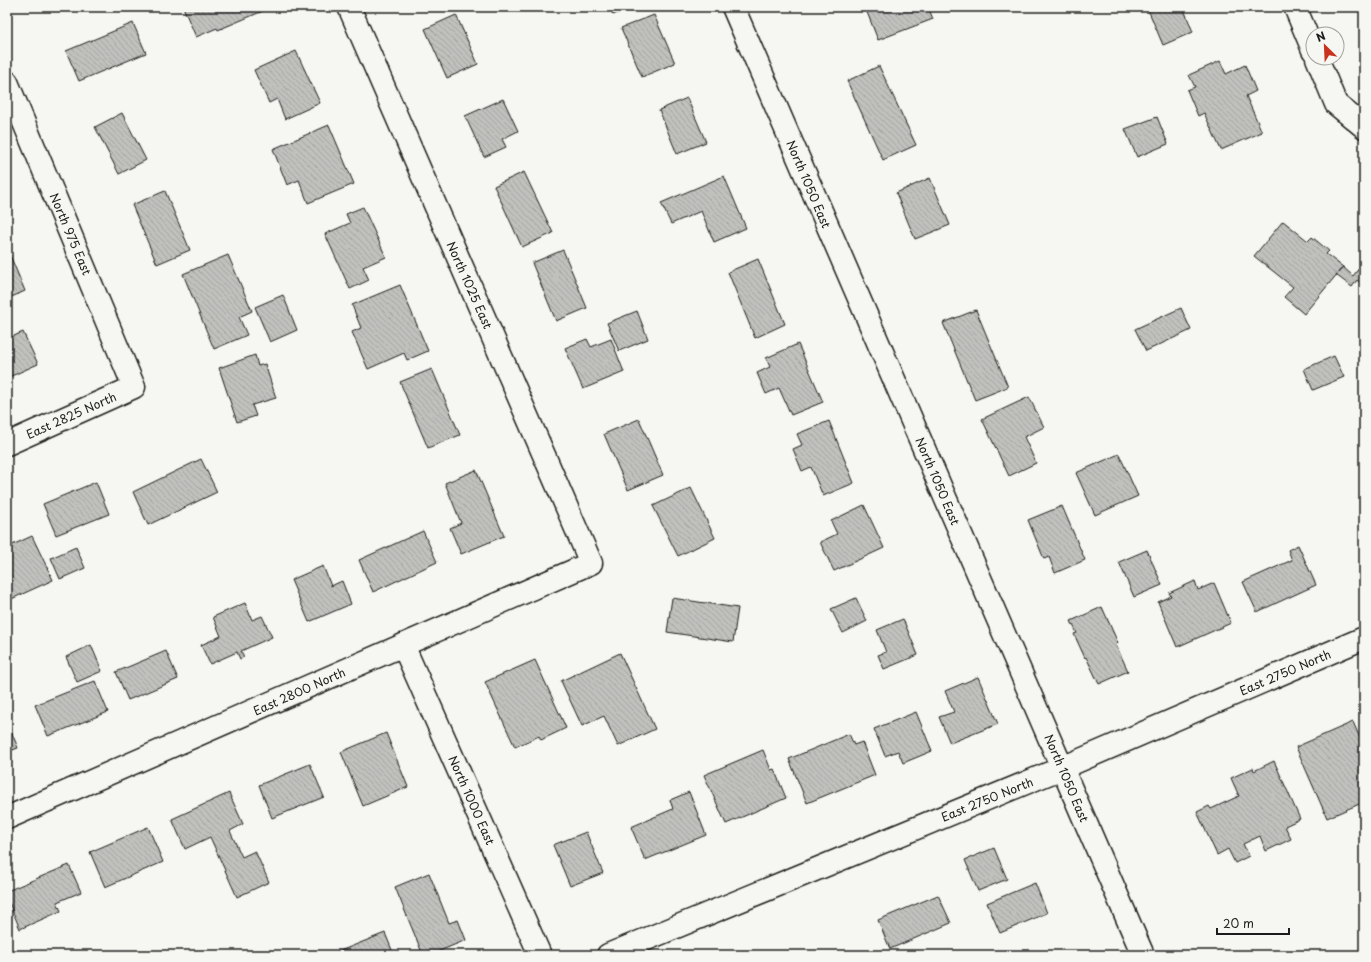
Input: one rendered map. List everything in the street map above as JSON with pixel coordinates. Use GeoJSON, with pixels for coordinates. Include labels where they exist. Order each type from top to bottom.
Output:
{"type":"FeatureCollection","features":[{"type":"Feature","properties":{"kind":"street","name":"North 1025 East"},"geometry":{"type":"LineString","coordinates":[[349,7],[592,563]]}},
{"type":"Feature","properties":{"kind":"street","name":"North 1050 East"},"geometry":{"type":"LineString","coordinates":[[733,7],[1143,955]]}},
{"type":"Feature","properties":{"kind":"street"},"geometry":{"type":"LineString","coordinates":[[1295,7],[1305,31]]}},
{"type":"Feature","properties":{"kind":"street"},"geometry":{"type":"LineString","coordinates":[[1320,66],[1336,104],[1364,127]]}},
{"type":"Feature","properties":{"kind":"street","name":"North 975 East"},"geometry":{"type":"LineString","coordinates":[[7,82],[134,387]]}},
{"type":"Feature","properties":{"kind":"street","name":"East 2825 North"},"geometry":{"type":"LineString","coordinates":[[7,444],[134,387]]}},
{"type":"Feature","properties":{"kind":"street","name":"East 2800 North"},"geometry":{"type":"LineString","coordinates":[[7,818],[592,563]]}},
{"type":"Feature","properties":{"kind":"street","name":"East 2750 North"},"geometry":{"type":"LineString","coordinates":[[608,955],[1062,768],[1364,638]]}},
{"type":"Feature","properties":{"kind":"street","name":"North 1000 East"},"geometry":{"type":"LineString","coordinates":[[403,645],[540,955]]}},
{"type":"Feature","properties":{"kind":"building"},"geometry":{"type":"Polygon","coordinates":[[[183,7],[270,8],[218,30],[217,28],[196,37],[183,7]]]}},
{"type":"Feature","properties":{"kind":"building"},"geometry":{"type":"Polygon","coordinates":[[[609,7],[631,7],[613,15],[609,7]]]}},
{"type":"Feature","properties":{"kind":"building"},"geometry":{"type":"Polygon","coordinates":[[[865,7],[928,7],[933,19],[878,40],[865,7]]]}},
{"type":"Feature","properties":{"kind":"building"},"geometry":{"type":"Polygon","coordinates":[[[1147,7],[1183,7],[1193,32],[1163,45],[1147,7]]]}},
{"type":"Feature","properties":{"kind":"building"},"geometry":{"type":"Polygon","coordinates":[[[456,15],[478,64],[447,78],[425,29],[456,15]]]}},
{"type":"Feature","properties":{"kind":"building"},"geometry":{"type":"Polygon","coordinates":[[[654,15],[675,63],[642,77],[621,28],[654,15]]]}},
{"type":"Feature","properties":{"kind":"building"},"geometry":{"type":"Polygon","coordinates":[[[133,23],[146,53],[79,81],[66,51],[133,23]]]}},
{"type":"Feature","properties":{"kind":"building"},"geometry":{"type":"Polygon","coordinates":[[[296,51],[320,103],[285,119],[277,99],[269,103],[254,70],[296,51]]]}},
{"type":"Feature","properties":{"kind":"building"},"geometry":{"type":"Polygon","coordinates":[[[1220,61],[1226,74],[1245,65],[1256,91],[1246,96],[1262,132],[1221,150],[1204,113],[1198,116],[1187,90],[1195,87],[1189,75],[1220,61]]]}},
{"type":"Feature","properties":{"kind":"building"},"geometry":{"type":"Polygon","coordinates":[[[879,66],[916,145],[883,160],[847,81],[879,66]]]}},
{"type":"Feature","properties":{"kind":"building"},"geometry":{"type":"Polygon","coordinates":[[[687,98],[706,142],[677,154],[659,110],[687,98]]]}},
{"type":"Feature","properties":{"kind":"building"},"geometry":{"type":"Polygon","coordinates":[[[503,99],[518,131],[502,139],[506,147],[484,157],[465,116],[503,99]]]}},
{"type":"Feature","properties":{"kind":"building"},"geometry":{"type":"Polygon","coordinates":[[[122,113],[146,160],[119,174],[95,127],[122,113]]]}},
{"type":"Feature","properties":{"kind":"building"},"geometry":{"type":"Polygon","coordinates":[[[1157,117],[1168,144],[1137,157],[1125,129],[1157,117]]]}},
{"type":"Feature","properties":{"kind":"building"},"geometry":{"type":"Polygon","coordinates":[[[329,125],[354,184],[308,203],[299,180],[287,185],[273,149],[329,125]]]}},
{"type":"Feature","properties":{"kind":"building"},"geometry":{"type":"Polygon","coordinates":[[[524,172],[553,233],[522,247],[494,186],[524,172]]]}},
{"type":"Feature","properties":{"kind":"building"},"geometry":{"type":"Polygon","coordinates":[[[724,176],[746,228],[714,242],[701,211],[671,224],[661,203],[724,176]]]}},
{"type":"Feature","properties":{"kind":"building"},"geometry":{"type":"Polygon","coordinates":[[[930,178],[950,225],[915,239],[896,193],[930,178]]]}},
{"type":"Feature","properties":{"kind":"building"},"geometry":{"type":"Polygon","coordinates":[[[165,191],[190,250],[157,264],[132,205],[165,191]]]}},
{"type":"Feature","properties":{"kind":"building"},"geometry":{"type":"Polygon","coordinates":[[[363,207],[386,257],[363,267],[369,280],[350,289],[325,234],[350,223],[346,214],[363,207]]]}},
{"type":"Feature","properties":{"kind":"building"},"geometry":{"type":"Polygon","coordinates":[[[1283,221],[1308,241],[1312,237],[1329,251],[1326,254],[1343,267],[1304,314],[1284,297],[1293,287],[1254,256],[1283,221]]]}},
{"type":"Feature","properties":{"kind":"building"},"geometry":{"type":"Polygon","coordinates":[[[7,248],[25,291],[7,299],[7,248]]]}},
{"type":"Feature","properties":{"kind":"building"},"geometry":{"type":"Polygon","coordinates":[[[563,250],[587,308],[556,321],[532,263],[563,250]]]}},
{"type":"Feature","properties":{"kind":"building"},"geometry":{"type":"Polygon","coordinates":[[[228,255],[252,311],[239,317],[247,335],[214,349],[183,274],[228,255]]]}},
{"type":"Feature","properties":{"kind":"building"},"geometry":{"type":"Polygon","coordinates":[[[758,259],[785,324],[755,338],[728,272],[758,259]]]}},
{"type":"Feature","properties":{"kind":"building"},"geometry":{"type":"Polygon","coordinates":[[[1364,262],[1364,286],[1357,280],[1352,287],[1336,275],[1343,267],[1353,276],[1364,262]]]}},
{"type":"Feature","properties":{"kind":"building"},"geometry":{"type":"Polygon","coordinates":[[[400,285],[428,351],[407,360],[404,353],[368,369],[352,332],[361,328],[352,305],[400,285]]]}},
{"type":"Feature","properties":{"kind":"building"},"geometry":{"type":"Polygon","coordinates":[[[283,295],[297,330],[270,342],[255,307],[283,295]]]}},
{"type":"Feature","properties":{"kind":"building"},"geometry":{"type":"Polygon","coordinates":[[[1181,308],[1191,330],[1146,351],[1135,329],[1181,308]]]}},
{"type":"Feature","properties":{"kind":"building"},"geometry":{"type":"Polygon","coordinates":[[[976,310],[1008,387],[975,400],[943,323],[976,310]]]}},
{"type":"Feature","properties":{"kind":"building"},"geometry":{"type":"Polygon","coordinates":[[[637,311],[648,339],[619,351],[607,323],[637,311]]]}},
{"type":"Feature","properties":{"kind":"building"},"geometry":{"type":"Polygon","coordinates":[[[23,332],[38,364],[7,378],[7,339],[23,332]]]}},
{"type":"Feature","properties":{"kind":"building"},"geometry":{"type":"Polygon","coordinates":[[[587,339],[591,347],[611,339],[624,372],[583,389],[565,348],[587,339]]]}},
{"type":"Feature","properties":{"kind":"building"},"geometry":{"type":"Polygon","coordinates":[[[798,344],[823,402],[791,415],[779,388],[766,394],[757,373],[770,367],[766,358],[798,344]]]}},
{"type":"Feature","properties":{"kind":"building"},"geometry":{"type":"Polygon","coordinates":[[[255,355],[258,366],[265,364],[276,398],[252,405],[256,416],[237,422],[219,368],[255,355]]]}},
{"type":"Feature","properties":{"kind":"building"},"geometry":{"type":"Polygon","coordinates":[[[1334,356],[1344,377],[1313,390],[1304,369],[1334,356]]]}},
{"type":"Feature","properties":{"kind":"building"},"geometry":{"type":"Polygon","coordinates":[[[432,369],[460,435],[428,448],[400,382],[432,369]]]}},
{"type":"Feature","properties":{"kind":"building"},"geometry":{"type":"Polygon","coordinates":[[[1029,397],[1044,427],[1024,437],[1036,463],[1009,476],[982,419],[1029,397]]]}},
{"type":"Feature","properties":{"kind":"building"},"geometry":{"type":"Polygon","coordinates":[[[639,419],[663,475],[628,490],[604,434],[639,419]]]}},
{"type":"Feature","properties":{"kind":"building"},"geometry":{"type":"Polygon","coordinates":[[[829,421],[854,483],[823,496],[811,467],[802,471],[793,449],[802,445],[797,434],[829,421]]]}},
{"type":"Feature","properties":{"kind":"building"},"geometry":{"type":"Polygon","coordinates":[[[1119,454],[1138,496],[1095,515],[1076,473],[1119,454]]]}},
{"type":"Feature","properties":{"kind":"building"},"geometry":{"type":"Polygon","coordinates":[[[201,459],[217,492],[148,525],[133,492],[201,459]]]}},
{"type":"Feature","properties":{"kind":"building"},"geometry":{"type":"Polygon","coordinates":[[[476,470],[504,536],[461,554],[450,528],[461,523],[445,483],[476,470]]]}},
{"type":"Feature","properties":{"kind":"building"},"geometry":{"type":"Polygon","coordinates":[[[96,482],[109,514],[56,535],[43,504],[96,482]]]}},
{"type":"Feature","properties":{"kind":"building"},"geometry":{"type":"Polygon","coordinates":[[[691,488],[715,538],[678,556],[653,506],[691,488]]]}},
{"type":"Feature","properties":{"kind":"building"},"geometry":{"type":"Polygon","coordinates":[[[864,505],[884,548],[834,571],[820,542],[837,534],[831,521],[864,505]]]}},
{"type":"Feature","properties":{"kind":"building"},"geometry":{"type":"Polygon","coordinates":[[[1062,506],[1085,560],[1055,573],[1049,557],[1044,559],[1028,520],[1062,506]]]}},
{"type":"Feature","properties":{"kind":"building"},"geometry":{"type":"Polygon","coordinates":[[[423,531],[437,562],[373,592],[359,560],[423,531]]]}},
{"type":"Feature","properties":{"kind":"building"},"geometry":{"type":"Polygon","coordinates":[[[32,536],[53,580],[7,601],[7,546],[8,547],[32,536]]]}},
{"type":"Feature","properties":{"kind":"building"},"geometry":{"type":"Polygon","coordinates":[[[1298,545],[1316,585],[1257,612],[1243,582],[1292,560],[1288,550],[1298,545]]]}},
{"type":"Feature","properties":{"kind":"building"},"geometry":{"type":"Polygon","coordinates":[[[76,547],[85,568],[60,579],[51,558],[76,547]]]}},
{"type":"Feature","properties":{"kind":"building"},"geometry":{"type":"Polygon","coordinates":[[[1147,550],[1162,585],[1134,597],[1119,562],[1147,550]]]}},
{"type":"Feature","properties":{"kind":"building"},"geometry":{"type":"Polygon","coordinates":[[[323,566],[331,586],[342,581],[351,604],[309,622],[291,580],[323,566]]]}},
{"type":"Feature","properties":{"kind":"building"},"geometry":{"type":"Polygon","coordinates":[[[1195,581],[1198,590],[1214,583],[1231,623],[1177,647],[1158,602],[1171,596],[1169,593],[1195,581]]]}},
{"type":"Feature","properties":{"kind":"building"},"geometry":{"type":"Polygon","coordinates":[[[672,598],[738,608],[733,642],[667,632],[672,598]]]}},
{"type":"Feature","properties":{"kind":"building"},"geometry":{"type":"Polygon","coordinates":[[[856,598],[867,621],[843,633],[831,609],[856,598]]]}},
{"type":"Feature","properties":{"kind":"building"},"geometry":{"type":"Polygon","coordinates":[[[245,603],[252,620],[262,616],[272,637],[241,651],[244,657],[240,659],[237,652],[210,664],[201,645],[221,636],[213,617],[245,603]]]}},
{"type":"Feature","properties":{"kind":"building"},"geometry":{"type":"Polygon","coordinates":[[[1102,607],[1118,643],[1116,645],[1128,671],[1099,684],[1074,634],[1077,633],[1071,621],[1102,607]]]}},
{"type":"Feature","properties":{"kind":"building"},"geometry":{"type":"Polygon","coordinates":[[[903,619],[918,655],[884,669],[878,655],[886,652],[877,630],[903,619]]]}},
{"type":"Feature","properties":{"kind":"building"},"geometry":{"type":"Polygon","coordinates":[[[91,645],[102,671],[77,682],[66,657],[91,645]]]}},
{"type":"Feature","properties":{"kind":"building"},"geometry":{"type":"Polygon","coordinates":[[[166,651],[178,679],[128,700],[116,672],[166,651]]]}},
{"type":"Feature","properties":{"kind":"building"},"geometry":{"type":"Polygon","coordinates":[[[620,653],[655,729],[618,746],[604,716],[582,726],[561,681],[620,653]]]}},
{"type":"Feature","properties":{"kind":"building"},"geometry":{"type":"Polygon","coordinates":[[[535,660],[566,728],[541,740],[539,736],[515,747],[485,682],[535,660]]]}},
{"type":"Feature","properties":{"kind":"building"},"geometry":{"type":"Polygon","coordinates":[[[978,677],[998,724],[950,743],[939,717],[954,712],[945,691],[978,677]]]}},
{"type":"Feature","properties":{"kind":"building"},"geometry":{"type":"Polygon","coordinates":[[[95,681],[108,712],[48,736],[35,705],[95,681]]]}},
{"type":"Feature","properties":{"kind":"building"},"geometry":{"type":"Polygon","coordinates":[[[916,712],[932,751],[903,763],[898,751],[885,756],[874,729],[916,712]]]}},
{"type":"Feature","properties":{"kind":"building"},"geometry":{"type":"Polygon","coordinates":[[[7,721],[18,748],[7,752],[7,721]]]}},
{"type":"Feature","properties":{"kind":"building"},"geometry":{"type":"Polygon","coordinates":[[[1353,722],[1364,747],[1364,802],[1327,818],[1296,747],[1353,722]]]}},
{"type":"Feature","properties":{"kind":"building"},"geometry":{"type":"Polygon","coordinates":[[[386,733],[408,787],[363,806],[341,752],[386,733]]]}},
{"type":"Feature","properties":{"kind":"building"},"geometry":{"type":"Polygon","coordinates":[[[849,734],[854,745],[862,742],[875,775],[807,803],[789,759],[849,734]]]}},
{"type":"Feature","properties":{"kind":"building"},"geometry":{"type":"Polygon","coordinates":[[[763,750],[771,770],[774,769],[786,798],[726,824],[704,775],[763,750]]]}},
{"type":"Feature","properties":{"kind":"building"},"geometry":{"type":"Polygon","coordinates":[[[1274,761],[1300,819],[1285,826],[1291,839],[1266,851],[1260,836],[1243,844],[1249,856],[1235,863],[1228,849],[1217,855],[1197,812],[1209,806],[1211,809],[1239,796],[1231,778],[1253,768],[1254,771],[1274,761]]]}},
{"type":"Feature","properties":{"kind":"building"},"geometry":{"type":"Polygon","coordinates":[[[310,764],[324,797],[272,818],[259,785],[310,764]]]}},
{"type":"Feature","properties":{"kind":"building"},"geometry":{"type":"Polygon","coordinates":[[[689,792],[706,835],[645,860],[631,827],[673,809],[670,800],[689,792]]]}},
{"type":"Feature","properties":{"kind":"building"},"geometry":{"type":"Polygon","coordinates":[[[229,793],[243,824],[230,831],[242,857],[255,851],[269,882],[237,897],[210,837],[185,849],[172,819],[229,793]]]}},
{"type":"Feature","properties":{"kind":"building"},"geometry":{"type":"Polygon","coordinates":[[[148,827],[163,862],[105,887],[90,852],[148,827]]]}},
{"type":"Feature","properties":{"kind":"building"},"geometry":{"type":"Polygon","coordinates":[[[586,832],[603,873],[570,886],[553,845],[586,832]]]}},
{"type":"Feature","properties":{"kind":"building"},"geometry":{"type":"Polygon","coordinates":[[[994,848],[1007,879],[978,891],[965,860],[994,848]]]}},
{"type":"Feature","properties":{"kind":"building"},"geometry":{"type":"Polygon","coordinates":[[[69,865],[81,892],[57,902],[61,911],[20,929],[7,898],[7,891],[69,865]]]}},
{"type":"Feature","properties":{"kind":"building"},"geometry":{"type":"Polygon","coordinates":[[[429,873],[449,923],[458,920],[466,940],[430,955],[423,955],[395,887],[429,873]]]}},
{"type":"Feature","properties":{"kind":"building"},"geometry":{"type":"Polygon","coordinates":[[[1035,883],[1047,913],[1000,933],[987,903],[1035,883]]]}},
{"type":"Feature","properties":{"kind":"building"},"geometry":{"type":"Polygon","coordinates":[[[938,895],[951,923],[890,949],[878,920],[938,895]]]}},
{"type":"Feature","properties":{"kind":"building"},"geometry":{"type":"Polygon","coordinates":[[[385,933],[394,955],[330,955],[385,933]]]}}]}
